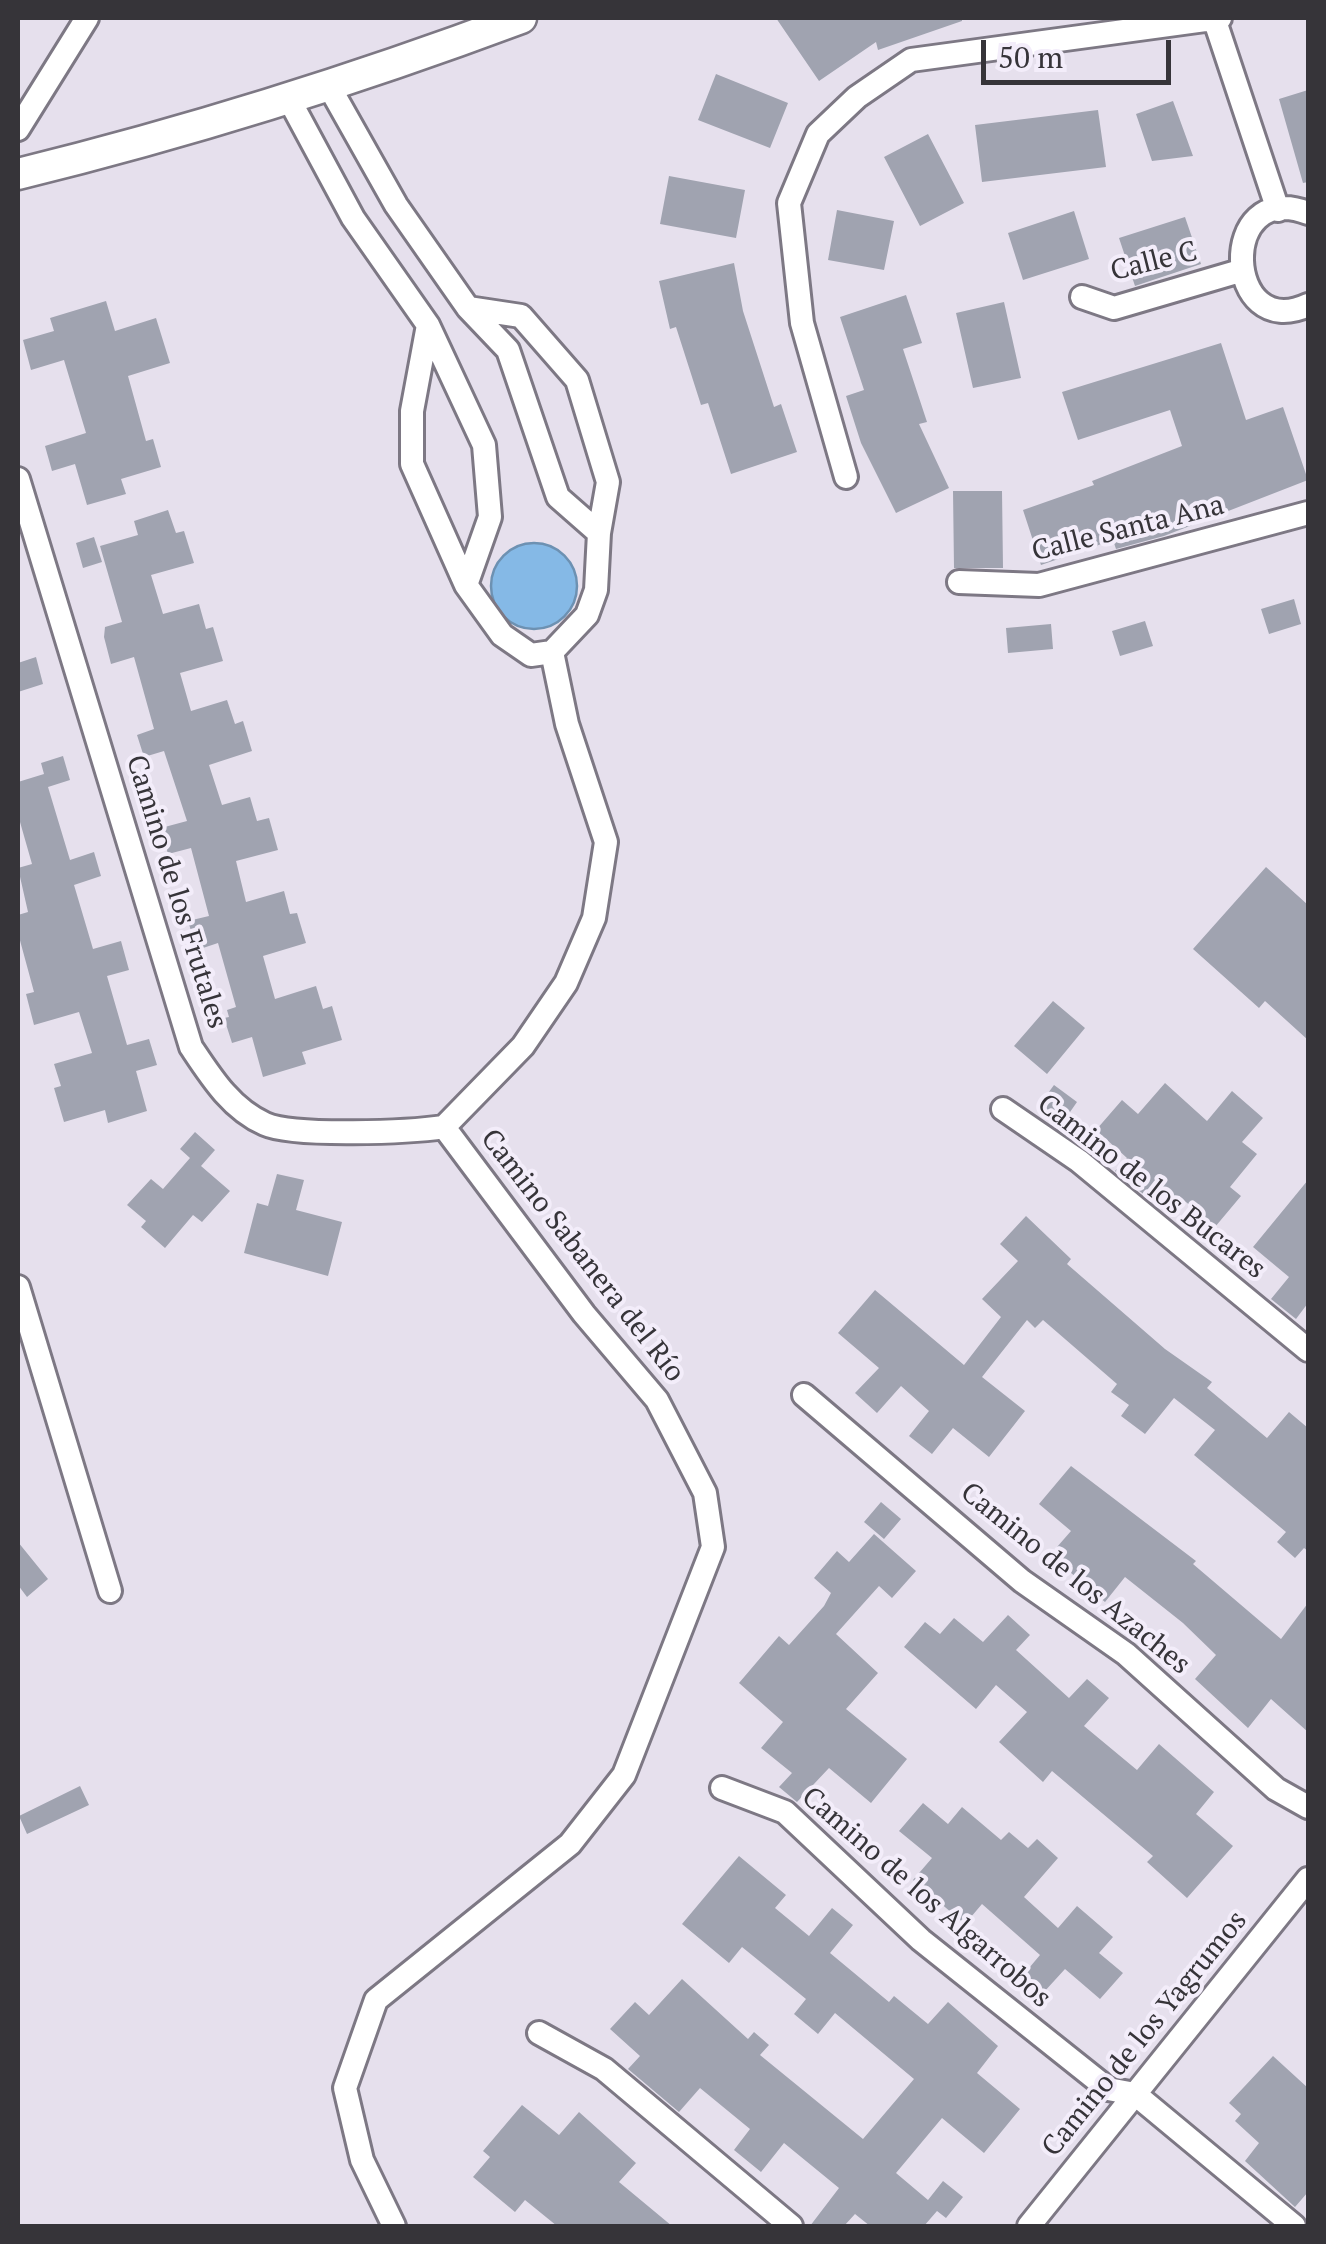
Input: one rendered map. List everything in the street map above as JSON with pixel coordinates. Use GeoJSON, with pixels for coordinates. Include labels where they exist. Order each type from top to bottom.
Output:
{"type":"FeatureCollection","features":[{"type":"Feature","properties":{"kind":"street"},"geometry":{"type":"LineString","coordinates":[[18,130],[86,18]]}},
{"type":"Feature","properties":{"kind":"street"},"geometry":{"type":"LineString","coordinates":[[18,174],[174,136],[330,88],[521,18]]}},
{"type":"Feature","properties":{"kind":"street"},"geometry":{"type":"LineString","coordinates":[[846,477],[802,323],[790,204],[818,134],[857,97],[911,60],[1214,18],[1278,210]]}},
{"type":"Feature","properties":{"kind":"street"},"geometry":{"type":"LineString","coordinates":[[330,88],[396,205],[468,308],[508,350],[558,497],[599,533]]}},
{"type":"Feature","properties":{"kind":"street"},"geometry":{"type":"LineString","coordinates":[[290,100],[353,218],[428,325],[484,445],[490,517],[466,585]]}},
{"type":"Feature","properties":{"kind":"street"},"geometry":{"type":"LineString","coordinates":[[1306,314],[1263,302],[1248,289],[1240,271],[1239,251],[1246,233],[1260,218],[1278,210],[1308,212]]}},
{"type":"Feature","properties":{"kind":"street","name":"Calle C"},"geometry":{"type":"LineString","coordinates":[[1082,297],[1114,308],[1240,271]]}},
{"type":"Feature","properties":{"kind":"street"},"geometry":{"type":"LineString","coordinates":[[428,325],[412,411],[412,464],[466,585],[502,635],[531,655],[552,652],[587,615],[596,590],[599,533],[608,482],[577,380],[521,316],[468,308]]}},
{"type":"Feature","properties":{"kind":"street","name":"Camino de los Frutales"},"geometry":{"type":"LineString","coordinates":[[18,479],[191,1047],[221,1093],[266,1125],[301,1130],[444,1127]]}},
{"type":"Feature","properties":{"kind":"street","name":"Calle Santa Ana"},"geometry":{"type":"LineString","coordinates":[[959,582],[1039,586],[1308,513]]}},
{"type":"Feature","properties":{"kind":"street","name":"Camino Sabanera del Río"},"geometry":{"type":"LineString","coordinates":[[394,2226],[362,2160],[345,2088],[376,2000],[570,1844],[624,1775],[713,1548],[705,1493],[657,1400],[584,1314],[444,1127],[524,1046],[566,983],[594,918],[606,842],[568,724],[552,652]]}},
{"type":"Feature","properties":{"kind":"street","name":"Camino de los Bucares"},"geometry":{"type":"LineString","coordinates":[[1003,1109],[1079,1160],[1308,1350]]}},
{"type":"Feature","properties":{"kind":"street"},"geometry":{"type":"LineString","coordinates":[[18,1288],[110,1591]]}},
{"type":"Feature","properties":{"kind":"street","name":"Camino de los Azaches"},"geometry":{"type":"LineString","coordinates":[[804,1395],[1022,1581],[1126,1654],[1276,1789],[1308,1807]]}},
{"type":"Feature","properties":{"kind":"street","name":"Camino de los Algarrobos"},"geometry":{"type":"LineString","coordinates":[[722,1788],[786,1812],[921,1940],[1108,2089],[1135,2094],[1294,2226]]}},
{"type":"Feature","properties":{"kind":"street","name":"Camino de los Yagrumos"},"geometry":{"type":"LineString","coordinates":[[1029,2226],[1308,1880]]}},
{"type":"Feature","properties":{"kind":"street"},"geometry":{"type":"LineString","coordinates":[[538,2033],[604,2069],[791,2226]]}},
{"type":"Feature","properties":{"kind":"water"},"geometry":{"type":"Polygon","coordinates":[[[534,543],[551,546],[565,555],[574,569],[574,603],[565,617],[551,626],[534,629],[517,626],[503,617],[494,603],[491,586],[494,569],[503,555],[517,546],[534,543]]]}},
{"type":"Feature","properties":{"kind":"building"},"geometry":{"type":"Polygon","coordinates":[[[776,18],[962,21],[878,50],[876,42],[819,81],[776,18]]]}},
{"type":"Feature","properties":{"kind":"building"},"geometry":{"type":"Polygon","coordinates":[[[716,74],[788,103],[770,148],[698,120],[716,74]]]}},
{"type":"Feature","properties":{"kind":"building"},"geometry":{"type":"Polygon","coordinates":[[[1308,90],[1308,182],[1303,183],[1279,99],[1308,90]]]}},
{"type":"Feature","properties":{"kind":"building"},"geometry":{"type":"Polygon","coordinates":[[[1173,101],[1193,156],[1152,161],[1136,114],[1173,101]]]}},
{"type":"Feature","properties":{"kind":"building"},"geometry":{"type":"Polygon","coordinates":[[[1098,110],[1106,167],[982,182],[975,125],[1098,110]]]}},
{"type":"Feature","properties":{"kind":"building"},"geometry":{"type":"Polygon","coordinates":[[[928,134],[964,203],[920,226],[884,157],[928,134]]]}},
{"type":"Feature","properties":{"kind":"building"},"geometry":{"type":"Polygon","coordinates":[[[669,176],[745,190],[736,238],[660,224],[669,176]]]}},
{"type":"Feature","properties":{"kind":"building"},"geometry":{"type":"Polygon","coordinates":[[[837,210],[894,221],[884,270],[828,260],[837,210]]]}},
{"type":"Feature","properties":{"kind":"building"},"geometry":{"type":"Polygon","coordinates":[[[1074,211],[1089,259],[1023,280],[1008,233],[1074,211]]]}},
{"type":"Feature","properties":{"kind":"building"},"geometry":{"type":"Polygon","coordinates":[[[1185,217],[1201,264],[1135,286],[1119,238],[1185,217]]]}},
{"type":"Feature","properties":{"kind":"building"},"geometry":{"type":"Polygon","coordinates":[[[734,263],[743,311],[774,407],[781,404],[797,452],[731,474],[708,403],[701,405],[676,327],[670,329],[659,281],[734,263]]]}},
{"type":"Feature","properties":{"kind":"building"},"geometry":{"type":"Polygon","coordinates":[[[906,295],[922,343],[903,349],[927,422],[919,424],[949,488],[896,513],[861,443],[846,396],[864,390],[840,317],[906,295]]]}},
{"type":"Feature","properties":{"kind":"building"},"geometry":{"type":"Polygon","coordinates":[[[106,301],[115,331],[156,318],[170,363],[128,376],[146,441],[153,439],[161,467],[121,479],[126,494],[87,505],[75,464],[52,471],[45,446],[86,433],[64,360],[31,370],[23,340],[54,331],[50,318],[106,301]]]}},
{"type":"Feature","properties":{"kind":"building"},"geometry":{"type":"Polygon","coordinates":[[[1004,302],[1021,378],[973,388],[956,313],[1004,302]]]}},
{"type":"Feature","properties":{"kind":"building"},"geometry":{"type":"Polygon","coordinates":[[[1221,343],[1246,420],[1283,407],[1308,480],[1164,536],[1116,549],[1113,540],[1041,565],[1023,510],[1094,485],[1092,481],[1182,446],[1170,410],[1078,440],[1062,392],[1221,343]]]}},
{"type":"Feature","properties":{"kind":"building"},"geometry":{"type":"Polygon","coordinates":[[[953,491],[1002,491],[1003,568],[954,568],[953,491]]]}},
{"type":"Feature","properties":{"kind":"building"},"geometry":{"type":"Polygon","coordinates":[[[168,510],[176,533],[184,531],[194,563],[151,575],[163,614],[199,604],[206,629],[213,627],[223,661],[180,673],[191,711],[227,700],[235,724],[243,721],[252,751],[209,765],[222,805],[250,797],[257,821],[269,818],[278,850],[236,861],[246,902],[284,891],[290,914],[297,913],[306,943],[263,956],[275,999],[316,986],[323,1009],[332,1006],[342,1040],[302,1052],[306,1064],[263,1077],[252,1037],[232,1043],[224,1018],[229,1017],[227,1010],[236,1007],[218,943],[197,950],[188,921],[209,916],[191,848],[168,854],[161,828],[187,821],[164,751],[144,757],[137,735],[154,729],[134,657],[111,664],[104,637],[105,627],[122,622],[100,546],[138,535],[134,521],[168,510]]]}},
{"type":"Feature","properties":{"kind":"building"},"geometry":{"type":"Polygon","coordinates":[[[94,537],[102,562],[83,568],[76,543],[94,537]]]}},
{"type":"Feature","properties":{"kind":"building"},"geometry":{"type":"Polygon","coordinates":[[[1294,599],[1301,624],[1269,634],[1261,609],[1294,599]]]}},
{"type":"Feature","properties":{"kind":"building"},"geometry":{"type":"Polygon","coordinates":[[[1145,621],[1153,646],[1120,656],[1112,631],[1145,621]]]}},
{"type":"Feature","properties":{"kind":"building"},"geometry":{"type":"Polygon","coordinates":[[[1051,624],[1053,649],[1008,653],[1006,628],[1051,624]]]}},
{"type":"Feature","properties":{"kind":"building"},"geometry":{"type":"Polygon","coordinates":[[[36,657],[43,684],[18,692],[18,663],[36,657]]]}},
{"type":"Feature","properties":{"kind":"building"},"geometry":{"type":"Polygon","coordinates":[[[63,756],[70,780],[48,787],[70,860],[94,852],[101,876],[74,885],[93,949],[121,941],[129,970],[107,976],[127,1045],[149,1039],[157,1065],[136,1071],[147,1111],[108,1123],[105,1110],[64,1122],[54,1088],[61,1086],[54,1064],[92,1053],[79,1012],[34,1025],[26,994],[34,992],[18,933],[18,915],[28,912],[18,868],[32,864],[18,815],[18,782],[44,774],[41,763],[63,756]]]}},
{"type":"Feature","properties":{"kind":"building"},"geometry":{"type":"Polygon","coordinates":[[[1266,867],[1308,905],[1308,1040],[1265,1001],[1259,1008],[1193,949],[1266,867]]]}},
{"type":"Feature","properties":{"kind":"building"},"geometry":{"type":"Polygon","coordinates":[[[1053,1001],[1085,1028],[1047,1074],[1014,1046],[1053,1001]]]}},
{"type":"Feature","properties":{"kind":"building"},"geometry":{"type":"Polygon","coordinates":[[[1165,1083],[1207,1121],[1232,1091],[1263,1118],[1242,1142],[1257,1154],[1230,1187],[1241,1196],[1215,1227],[1179,1196],[1167,1211],[1138,1190],[1115,1171],[1127,1158],[1096,1130],[1122,1100],[1138,1114],[1165,1083]]]}},
{"type":"Feature","properties":{"kind":"building"},"geometry":{"type":"Polygon","coordinates":[[[1054,1085],[1077,1102],[1061,1125],[1037,1108],[1054,1085]]]}},
{"type":"Feature","properties":{"kind":"building"},"geometry":{"type":"Polygon","coordinates":[[[195,1132],[215,1150],[201,1166],[230,1191],[202,1222],[193,1215],[165,1248],[141,1227],[146,1221],[127,1205],[151,1179],[163,1189],[190,1158],[180,1149],[195,1132]]]}},
{"type":"Feature","properties":{"kind":"building"},"geometry":{"type":"Polygon","coordinates":[[[277,1174],[304,1180],[296,1210],[342,1222],[328,1276],[244,1253],[257,1203],[268,1206],[277,1174]]]}},
{"type":"Feature","properties":{"kind":"building"},"geometry":{"type":"Polygon","coordinates":[[[1308,1180],[1308,1303],[1296,1319],[1271,1299],[1289,1277],[1253,1247],[1308,1180]]]}},
{"type":"Feature","properties":{"kind":"building"},"geometry":{"type":"Polygon","coordinates":[[[1026,1216],[1071,1259],[1067,1264],[1165,1349],[1212,1382],[1207,1388],[1267,1438],[1289,1412],[1308,1428],[1308,1551],[1304,1548],[1295,1558],[1277,1542],[1286,1532],[1194,1455],[1215,1430],[1174,1398],[1145,1434],[1121,1416],[1129,1405],[1111,1392],[1117,1384],[1043,1320],[1035,1328],[1027,1320],[982,1377],[1025,1411],[989,1457],[953,1428],[932,1454],[909,1436],[929,1411],[901,1386],[877,1413],[855,1393],[879,1368],[838,1333],[875,1290],[964,1365],[1001,1317],[982,1299],[1018,1261],[1000,1244],[1026,1216]]]}},
{"type":"Feature","properties":{"kind":"building"},"geometry":{"type":"Polygon","coordinates":[[[1071,1466],[1196,1561],[1193,1564],[1281,1639],[1308,1603],[1308,1732],[1271,1699],[1248,1728],[1195,1679],[1216,1655],[1183,1623],[1125,1577],[1105,1602],[1050,1555],[1071,1531],[1039,1504],[1071,1466]]]}},
{"type":"Feature","properties":{"kind":"building"},"geometry":{"type":"Polygon","coordinates":[[[881,1502],[901,1519],[884,1539],[864,1522],[881,1502]]]}},
{"type":"Feature","properties":{"kind":"building"},"geometry":{"type":"Polygon","coordinates":[[[874,1534],[916,1571],[892,1598],[879,1586],[836,1634],[878,1673],[846,1709],[907,1759],[871,1803],[829,1768],[797,1802],[779,1787],[792,1773],[761,1748],[783,1722],[739,1683],[779,1636],[789,1645],[824,1606],[831,1593],[814,1578],[837,1551],[849,1562],[874,1534]]]}},
{"type":"Feature","properties":{"kind":"building"},"geometry":{"type":"Polygon","coordinates":[[[18,1542],[48,1579],[27,1597],[18,1585],[18,1542]]]}},
{"type":"Feature","properties":{"kind":"building"},"geometry":{"type":"Polygon","coordinates":[[[1008,1615],[1030,1635],[1016,1650],[1069,1698],[1087,1679],[1109,1698],[1084,1726],[1137,1770],[1159,1744],[1214,1792],[1196,1814],[1233,1846],[1187,1898],[1147,1862],[1153,1856],[1052,1771],[1043,1782],[999,1742],[1027,1712],[996,1685],[976,1709],[904,1647],[925,1622],[940,1634],[954,1618],[983,1642],[1008,1615]]]}},
{"type":"Feature","properties":{"kind":"building"},"geometry":{"type":"Polygon","coordinates":[[[80,1786],[89,1805],[27,1834],[19,1816],[80,1786]]]}},
{"type":"Feature","properties":{"kind":"building"},"geometry":{"type":"Polygon","coordinates":[[[923,1803],[948,1824],[962,1807],[1001,1840],[1009,1832],[1028,1848],[1037,1839],[1058,1858],[1024,1897],[1058,1928],[1077,1906],[1113,1937],[1099,1953],[1123,1973],[1100,1999],[1065,1969],[1044,1992],[1024,1974],[1040,1955],[982,1904],[965,1924],[913,1880],[932,1858],[899,1831],[923,1803]]]}},
{"type":"Feature","properties":{"kind":"building"},"geometry":{"type":"Polygon","coordinates":[[[739,1856],[786,1895],[775,1908],[809,1936],[832,1908],[853,1925],[830,1953],[889,2002],[894,1996],[928,2024],[948,2002],[998,2046],[977,2073],[1020,2109],[984,2153],[942,2118],[896,2173],[928,2200],[943,2181],[963,2197],[946,2218],[937,2211],[924,2226],[870,2226],[855,2214],[844,2226],[810,2226],[839,2188],[784,2143],[761,2172],[734,2150],[750,2129],[700,2088],[679,2112],[628,2069],[640,2056],[610,2029],[635,2002],[649,2015],[682,1979],[748,2039],[754,2032],[769,2045],[760,2055],[863,2139],[914,2079],[835,2013],[818,2034],[794,2014],[806,1999],[742,1947],[729,1963],[682,1924],[739,1856]]]}},
{"type":"Feature","properties":{"kind":"building"},"geometry":{"type":"Polygon","coordinates":[[[1273,2056],[1308,2088],[1308,2192],[1295,2207],[1245,2161],[1259,2143],[1235,2121],[1241,2114],[1229,2103],[1273,2056]]]}},
{"type":"Feature","properties":{"kind":"building"},"geometry":{"type":"Polygon","coordinates":[[[522,2105],[559,2135],[579,2112],[636,2163],[619,2182],[672,2226],[557,2226],[525,2200],[515,2212],[473,2177],[490,2157],[483,2151],[522,2105]]]}}]}
